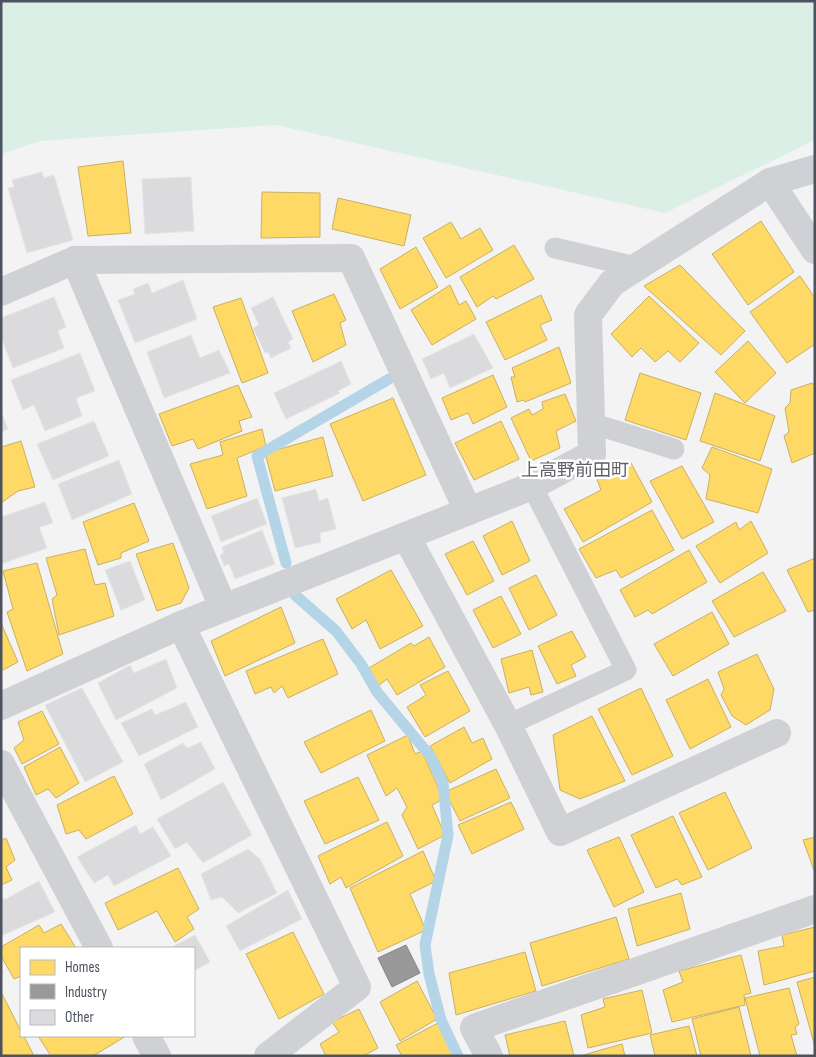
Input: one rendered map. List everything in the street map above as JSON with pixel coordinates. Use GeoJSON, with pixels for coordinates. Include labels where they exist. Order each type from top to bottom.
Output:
{"type":"FeatureCollection","features":[{"type":"Feature","properties":{"kind":"street"},"geometry":{"type":"LineString","coordinates":[[1,706],[180,625],[532,486],[592,454],[588,315],[612,283],[770,182],[815,169]]}},
{"type":"Feature","properties":{"kind":"street"},"geometry":{"type":"LineString","coordinates":[[770,182],[815,250]]}},
{"type":"Feature","properties":{"kind":"street"},"geometry":{"type":"LineString","coordinates":[[1,292],[75,260],[351,258],[468,512]]}},
{"type":"Feature","properties":{"kind":"street"},"geometry":{"type":"LineString","coordinates":[[75,260],[223,608]]}},
{"type":"Feature","properties":{"kind":"street"},"geometry":{"type":"LineString","coordinates":[[406,536],[508,725],[560,832],[777,732]]}},
{"type":"Feature","properties":{"kind":"street"},"geometry":{"type":"LineString","coordinates":[[180,625],[357,987],[268,1056]]}},
{"type":"Feature","properties":{"kind":"street"},"geometry":{"type":"LineString","coordinates":[[1,764],[99,947]]}},
{"type":"Feature","properties":{"kind":"street"},"geometry":{"type":"LineString","coordinates":[[489,1056],[474,1028],[815,909]]}},
{"type":"Feature","properties":{"kind":"street"},"geometry":{"type":"LineString","coordinates":[[147,1037],[157,1056]]}},
{"type":"Feature","properties":{"kind":"lane"},"geometry":{"type":"LineString","coordinates":[[555,248],[636,267]]}},
{"type":"Feature","properties":{"kind":"lane"},"geometry":{"type":"LineString","coordinates":[[591,423],[674,449]]}},
{"type":"Feature","properties":{"kind":"lane"},"geometry":{"type":"LineString","coordinates":[[508,725],[626,670],[532,486]]}},
{"type":"Feature","properties":{"kind":"green space"},"geometry":{"type":"Polygon","coordinates":[[[1,1],[815,1],[815,140],[665,213],[276,125],[40,141],[1,154],[1,1]]]}},
{"type":"Feature","properties":{"kind":"building: Homes"},"geometry":{"type":"Polygon","coordinates":[[[123,161],[131,233],[88,236],[78,167],[123,161]]]}},
{"type":"Feature","properties":{"kind":"building: Homes"},"geometry":{"type":"Polygon","coordinates":[[[262,192],[320,193],[320,237],[261,238],[262,192]]]}},
{"type":"Feature","properties":{"kind":"building: Homes"},"geometry":{"type":"Polygon","coordinates":[[[338,198],[411,215],[404,246],[332,229],[338,198]]]}},
{"type":"Feature","properties":{"kind":"building: Homes"},"geometry":{"type":"Polygon","coordinates":[[[761,221],[794,272],[748,305],[712,254],[761,221]]]}},
{"type":"Feature","properties":{"kind":"building: Homes"},"geometry":{"type":"Polygon","coordinates":[[[451,222],[461,239],[480,228],[493,250],[446,278],[423,238],[451,222]]]}},
{"type":"Feature","properties":{"kind":"building: Homes"},"geometry":{"type":"Polygon","coordinates":[[[514,245],[534,279],[496,299],[493,296],[477,307],[460,277],[514,245]]]}},
{"type":"Feature","properties":{"kind":"building: Homes"},"geometry":{"type":"Polygon","coordinates":[[[416,247],[438,287],[400,309],[380,269],[416,247]]]}},
{"type":"Feature","properties":{"kind":"building: Homes"},"geometry":{"type":"Polygon","coordinates":[[[680,265],[745,331],[721,355],[644,286],[680,265]]]}},
{"type":"Feature","properties":{"kind":"building: Homes"},"geometry":{"type":"Polygon","coordinates":[[[800,276],[815,298],[815,344],[787,363],[750,312],[800,276]]]}},
{"type":"Feature","properties":{"kind":"building: Homes"},"geometry":{"type":"Polygon","coordinates":[[[450,285],[459,305],[466,301],[476,319],[432,345],[411,310],[450,285]]]}},
{"type":"Feature","properties":{"kind":"building: Homes"},"geometry":{"type":"Polygon","coordinates":[[[334,294],[346,320],[340,323],[346,345],[313,362],[292,311],[334,294]]]}},
{"type":"Feature","properties":{"kind":"building: Homes"},"geometry":{"type":"Polygon","coordinates":[[[541,295],[552,320],[540,325],[547,340],[505,360],[486,322],[541,295]]]}},
{"type":"Feature","properties":{"kind":"building: Homes"},"geometry":{"type":"Polygon","coordinates":[[[649,296],[699,343],[680,362],[668,351],[655,362],[641,348],[632,357],[611,334],[649,296]]]}},
{"type":"Feature","properties":{"kind":"building: Homes"},"geometry":{"type":"Polygon","coordinates":[[[241,298],[268,373],[242,383],[213,307],[241,298]]]}},
{"type":"Feature","properties":{"kind":"building: Homes"},"geometry":{"type":"Polygon","coordinates":[[[748,341],[776,373],[745,403],[715,372],[748,341]]]}},
{"type":"Feature","properties":{"kind":"building: Homes"},"geometry":{"type":"Polygon","coordinates":[[[559,347],[571,383],[525,402],[523,400],[517,402],[511,377],[515,377],[512,368],[559,347]]]}},
{"type":"Feature","properties":{"kind":"building: Homes"},"geometry":{"type":"Polygon","coordinates":[[[640,373],[701,393],[686,440],[625,420],[640,373]]]}},
{"type":"Feature","properties":{"kind":"building: Homes"},"geometry":{"type":"Polygon","coordinates":[[[493,375],[507,407],[473,424],[468,413],[451,420],[442,398],[493,375]]]}},
{"type":"Feature","properties":{"kind":"building: Homes"},"geometry":{"type":"Polygon","coordinates":[[[812,383],[815,386],[815,453],[792,463],[784,436],[789,432],[785,408],[790,403],[791,390],[812,383]]]}},
{"type":"Feature","properties":{"kind":"building: Homes"},"geometry":{"type":"Polygon","coordinates":[[[238,385],[252,417],[239,421],[242,431],[198,449],[193,439],[172,446],[159,414],[238,385]]]}},
{"type":"Feature","properties":{"kind":"building: Homes"},"geometry":{"type":"Polygon","coordinates":[[[715,393],[775,416],[760,461],[700,441],[715,393]]]}},
{"type":"Feature","properties":{"kind":"building: Homes"},"geometry":{"type":"Polygon","coordinates":[[[565,394],[576,421],[556,431],[560,448],[531,461],[511,418],[529,409],[532,415],[543,409],[542,402],[565,394]]]}},
{"type":"Feature","properties":{"kind":"building: Homes"},"geometry":{"type":"Polygon","coordinates":[[[393,398],[426,475],[363,501],[330,424],[393,398]]]}},
{"type":"Feature","properties":{"kind":"building: Homes"},"geometry":{"type":"Polygon","coordinates":[[[501,421],[519,459],[474,480],[455,443],[501,421]]]}},
{"type":"Feature","properties":{"kind":"building: Homes"},"geometry":{"type":"Polygon","coordinates":[[[262,429],[266,446],[237,458],[247,496],[207,509],[190,464],[223,455],[220,442],[262,429]]]}},
{"type":"Feature","properties":{"kind":"building: Homes"},"geometry":{"type":"Polygon","coordinates":[[[323,437],[333,476],[275,491],[265,453],[323,437]]]}},
{"type":"Feature","properties":{"kind":"building: Homes"},"geometry":{"type":"Polygon","coordinates":[[[21,441],[35,487],[18,491],[1,503],[1,447],[21,441]]]}},
{"type":"Feature","properties":{"kind":"building: Homes"},"geometry":{"type":"Polygon","coordinates":[[[712,447],[772,469],[758,513],[706,499],[710,475],[702,468],[712,447]]]}},
{"type":"Feature","properties":{"kind":"building: Homes"},"geometry":{"type":"Polygon","coordinates":[[[630,461],[652,502],[583,542],[564,509],[601,490],[596,477],[630,461]]]}},
{"type":"Feature","properties":{"kind":"building: Homes"},"geometry":{"type":"Polygon","coordinates":[[[682,466],[714,522],[682,539],[650,481],[682,466]]]}},
{"type":"Feature","properties":{"kind":"building: Homes"},"geometry":{"type":"Polygon","coordinates":[[[134,503],[149,541],[121,553],[121,558],[98,565],[83,522],[134,503]]]}},
{"type":"Feature","properties":{"kind":"building: Homes"},"geometry":{"type":"Polygon","coordinates":[[[652,510],[674,550],[621,578],[616,570],[596,578],[579,549],[652,510]]]}},
{"type":"Feature","properties":{"kind":"building: Homes"},"geometry":{"type":"Polygon","coordinates":[[[512,521],[530,561],[502,575],[483,536],[512,521]]]}},
{"type":"Feature","properties":{"kind":"building: Homes"},"geometry":{"type":"Polygon","coordinates":[[[751,521],[768,553],[720,583],[696,546],[736,522],[739,530],[751,521]]]}},
{"type":"Feature","properties":{"kind":"building: Homes"},"geometry":{"type":"Polygon","coordinates":[[[473,541],[494,581],[467,595],[445,554],[473,541]]]}},
{"type":"Feature","properties":{"kind":"building: Homes"},"geometry":{"type":"Polygon","coordinates":[[[173,543],[189,588],[181,603],[157,611],[136,554],[173,543]]]}},
{"type":"Feature","properties":{"kind":"building: Homes"},"geometry":{"type":"Polygon","coordinates":[[[85,549],[95,585],[105,583],[114,616],[59,635],[52,599],[57,595],[46,558],[85,549]]]}},
{"type":"Feature","properties":{"kind":"building: Homes"},"geometry":{"type":"Polygon","coordinates":[[[689,550],[707,582],[652,614],[648,610],[635,617],[620,590],[689,550]]]}},
{"type":"Feature","properties":{"kind":"building: Homes"},"geometry":{"type":"Polygon","coordinates":[[[815,558],[815,610],[808,612],[787,570],[815,558]]]}},
{"type":"Feature","properties":{"kind":"building: Homes"},"geometry":{"type":"Polygon","coordinates":[[[37,563],[63,654],[27,671],[7,612],[13,609],[3,571],[37,563]]]}},
{"type":"Feature","properties":{"kind":"building: Homes"},"geometry":{"type":"Polygon","coordinates":[[[391,570],[423,626],[380,649],[366,620],[352,629],[336,599],[391,570]]]}},
{"type":"Feature","properties":{"kind":"building: Homes"},"geometry":{"type":"Polygon","coordinates":[[[763,572],[786,611],[734,637],[712,601],[763,572]]]}},
{"type":"Feature","properties":{"kind":"building: Homes"},"geometry":{"type":"Polygon","coordinates":[[[536,575],[557,615],[529,630],[509,588],[536,575]]]}},
{"type":"Feature","properties":{"kind":"building: Homes"},"geometry":{"type":"Polygon","coordinates":[[[501,596],[521,634],[493,648],[473,610],[501,596]]]}},
{"type":"Feature","properties":{"kind":"building: Homes"},"geometry":{"type":"Polygon","coordinates":[[[281,607],[295,643],[225,676],[211,641],[281,607]]]}},
{"type":"Feature","properties":{"kind":"building: Homes"},"geometry":{"type":"Polygon","coordinates":[[[712,612],[729,644],[673,676],[654,644],[712,612]]]}},
{"type":"Feature","properties":{"kind":"building: Homes"},"geometry":{"type":"Polygon","coordinates":[[[1,623],[18,662],[1,671],[1,623]]]}},
{"type":"Feature","properties":{"kind":"building: Homes"},"geometry":{"type":"Polygon","coordinates":[[[572,631],[586,657],[571,665],[576,676],[557,684],[538,646],[572,631]]]}},
{"type":"Feature","properties":{"kind":"building: Homes"},"geometry":{"type":"Polygon","coordinates":[[[429,637],[445,667],[397,695],[387,679],[378,686],[369,668],[411,643],[414,646],[429,637]]]}},
{"type":"Feature","properties":{"kind":"building: Homes"},"geometry":{"type":"Polygon","coordinates":[[[323,639],[338,674],[288,698],[282,686],[274,693],[271,687],[255,694],[246,671],[323,639]]]}},
{"type":"Feature","properties":{"kind":"building: Homes"},"geometry":{"type":"Polygon","coordinates":[[[532,650],[543,692],[531,695],[529,687],[509,693],[501,659],[532,650]]]}},
{"type":"Feature","properties":{"kind":"building: Homes"},"geometry":{"type":"Polygon","coordinates":[[[757,654],[774,689],[770,710],[746,725],[732,716],[721,695],[724,689],[718,672],[757,654]]]}},
{"type":"Feature","properties":{"kind":"building: Homes"},"geometry":{"type":"Polygon","coordinates":[[[448,671],[470,711],[425,737],[407,707],[426,695],[420,685],[448,671]]]}},
{"type":"Feature","properties":{"kind":"building: Homes"},"geometry":{"type":"Polygon","coordinates":[[[708,679],[731,727],[690,749],[666,700],[708,679]]]}},
{"type":"Feature","properties":{"kind":"building: Homes"},"geometry":{"type":"Polygon","coordinates":[[[641,688],[673,756],[632,775],[598,709],[641,688]]]}},
{"type":"Feature","properties":{"kind":"building: Homes"},"geometry":{"type":"Polygon","coordinates":[[[371,710],[385,741],[321,773],[304,742],[371,710]]]}},
{"type":"Feature","properties":{"kind":"building: Homes"},"geometry":{"type":"Polygon","coordinates":[[[42,711],[59,744],[22,764],[14,748],[24,740],[18,722],[42,711]]]}},
{"type":"Feature","properties":{"kind":"building: Homes"},"geometry":{"type":"Polygon","coordinates":[[[592,716],[625,781],[580,799],[560,790],[553,735],[592,716]]]}},
{"type":"Feature","properties":{"kind":"building: Homes"},"geometry":{"type":"Polygon","coordinates":[[[464,727],[472,743],[483,738],[492,759],[450,783],[430,746],[464,727]]]}},
{"type":"Feature","properties":{"kind":"building: Homes"},"geometry":{"type":"Polygon","coordinates":[[[408,735],[415,754],[422,751],[443,799],[432,805],[445,835],[418,849],[402,815],[407,807],[397,788],[386,796],[367,755],[408,735]]]}},
{"type":"Feature","properties":{"kind":"building: Homes"},"geometry":{"type":"Polygon","coordinates":[[[60,747],[79,783],[56,798],[48,789],[36,795],[24,767],[60,747]]]}},
{"type":"Feature","properties":{"kind":"building: Homes"},"geometry":{"type":"Polygon","coordinates":[[[496,769],[510,798],[460,821],[445,792],[496,769]]]}},
{"type":"Feature","properties":{"kind":"building: Homes"},"geometry":{"type":"Polygon","coordinates":[[[114,776],[133,814],[86,839],[79,830],[66,834],[57,805],[114,776]]]}},
{"type":"Feature","properties":{"kind":"building: Homes"},"geometry":{"type":"Polygon","coordinates":[[[358,777],[379,820],[325,844],[304,801],[358,777]]]}},
{"type":"Feature","properties":{"kind":"building: Homes"},"geometry":{"type":"Polygon","coordinates":[[[725,792],[752,848],[708,870],[679,813],[725,792]]]}},
{"type":"Feature","properties":{"kind":"building: Homes"},"geometry":{"type":"Polygon","coordinates":[[[511,802],[524,829],[472,854],[458,825],[511,802]]]}},
{"type":"Feature","properties":{"kind":"building: Homes"},"geometry":{"type":"Polygon","coordinates":[[[673,816],[702,877],[682,885],[677,879],[656,888],[631,835],[673,816]]]}},
{"type":"Feature","properties":{"kind":"building: Homes"},"geometry":{"type":"Polygon","coordinates":[[[387,822],[403,856],[346,888],[341,877],[330,884],[318,856],[387,822]]]}},
{"type":"Feature","properties":{"kind":"building: Homes"},"geometry":{"type":"Polygon","coordinates":[[[619,837],[644,892],[614,907],[587,850],[619,837]]]}},
{"type":"Feature","properties":{"kind":"building: Homes"},"geometry":{"type":"Polygon","coordinates":[[[815,837],[815,873],[803,840],[815,837]]]}},
{"type":"Feature","properties":{"kind":"building: Homes"},"geometry":{"type":"Polygon","coordinates":[[[6,838],[15,860],[6,867],[12,880],[1,885],[1,841],[6,838]]]}},
{"type":"Feature","properties":{"kind":"building: Homes"},"geometry":{"type":"Polygon","coordinates":[[[423,851],[436,881],[410,894],[426,930],[378,952],[350,888],[423,851]]]}},
{"type":"Feature","properties":{"kind":"building: Homes"},"geometry":{"type":"Polygon","coordinates":[[[178,868],[199,909],[187,917],[194,929],[175,942],[157,911],[118,930],[105,903],[178,868]]]}},
{"type":"Feature","properties":{"kind":"building: Homes"},"geometry":{"type":"Polygon","coordinates":[[[681,893],[690,929],[637,946],[628,909],[681,893]]]}},
{"type":"Feature","properties":{"kind":"building: Homes"},"geometry":{"type":"Polygon","coordinates":[[[616,917],[629,959],[542,986],[530,943],[616,917]]]}},
{"type":"Feature","properties":{"kind":"building: Homes"},"geometry":{"type":"Polygon","coordinates":[[[61,924],[75,947],[20,947],[20,976],[14,979],[1,956],[1,947],[39,925],[44,933],[61,924]]]}},
{"type":"Feature","properties":{"kind":"building: Homes"},"geometry":{"type":"Polygon","coordinates":[[[815,927],[815,971],[764,985],[758,951],[784,946],[782,935],[815,927]]]}},
{"type":"Feature","properties":{"kind":"building: Homes"},"geometry":{"type":"Polygon","coordinates":[[[293,932],[324,994],[279,1019],[246,954],[293,932]]]}},
{"type":"Feature","properties":{"kind":"building: Homes"},"geometry":{"type":"Polygon","coordinates":[[[525,952],[536,991],[456,1015],[449,973],[525,952]]]}},
{"type":"Feature","properties":{"kind":"building: Homes"},"geometry":{"type":"Polygon","coordinates":[[[741,955],[751,993],[744,995],[745,1005],[672,1022],[663,990],[683,982],[679,971],[741,955]]]}},
{"type":"Feature","properties":{"kind":"building: Homes"},"geometry":{"type":"Polygon","coordinates":[[[815,977],[815,1047],[797,982],[815,977]]]}},
{"type":"Feature","properties":{"kind":"building: Homes"},"geometry":{"type":"Polygon","coordinates":[[[417,981],[437,1019],[400,1041],[380,1002],[417,981]]]}},
{"type":"Feature","properties":{"kind":"building: Homes"},"geometry":{"type":"Polygon","coordinates":[[[789,988],[799,1024],[795,1027],[797,1034],[791,1035],[797,1056],[760,1056],[745,998],[789,988]]]}},
{"type":"Feature","properties":{"kind":"building: Homes"},"geometry":{"type":"Polygon","coordinates":[[[642,990],[652,1033],[588,1048],[581,1015],[605,1007],[603,999],[642,990]]]}},
{"type":"Feature","properties":{"kind":"building: Homes"},"geometry":{"type":"Polygon","coordinates":[[[1,992],[20,1029],[20,1037],[24,1037],[34,1056],[1,1056],[1,992]]]}},
{"type":"Feature","properties":{"kind":"building: Homes"},"geometry":{"type":"Polygon","coordinates":[[[739,1007],[751,1056],[701,1056],[692,1019],[739,1007]]]}},
{"type":"Feature","properties":{"kind":"building: Homes"},"geometry":{"type":"Polygon","coordinates":[[[359,1009],[378,1048],[363,1056],[326,1056],[320,1044],[339,1032],[332,1022],[359,1009]]]}},
{"type":"Feature","properties":{"kind":"building: Homes"},"geometry":{"type":"Polygon","coordinates":[[[565,1021],[574,1056],[510,1056],[505,1035],[565,1021]]]}},
{"type":"Feature","properties":{"kind":"building: Homes"},"geometry":{"type":"Polygon","coordinates":[[[438,1023],[454,1056],[402,1056],[396,1045],[438,1023]]]}},
{"type":"Feature","properties":{"kind":"building: Homes"},"geometry":{"type":"Polygon","coordinates":[[[689,1026],[697,1056],[655,1056],[650,1035],[689,1026]]]}},
{"type":"Feature","properties":{"kind":"building: Homes"},"geometry":{"type":"Polygon","coordinates":[[[39,1037],[124,1037],[93,1056],[51,1056],[39,1037]]]}},
{"type":"Feature","properties":{"kind":"building: Homes"},"geometry":{"type":"Polygon","coordinates":[[[622,1044],[625,1056],[580,1056],[622,1044]]]}},
{"type":"Feature","properties":{"kind":"building: Industry"},"geometry":{"type":"Polygon","coordinates":[[[406,945],[420,973],[392,987],[378,958],[406,945]]]}},
{"type":"Feature","properties":{"kind":"building: Other"},"geometry":{"type":"Polygon","coordinates":[[[42,172],[44,178],[54,175],[73,240],[27,253],[8,188],[14,187],[12,180],[42,172]]]}},
{"type":"Feature","properties":{"kind":"building: Other"},"geometry":{"type":"Polygon","coordinates":[[[191,177],[194,231],[145,234],[142,179],[191,177]]]}},
{"type":"Feature","properties":{"kind":"building: Other"},"geometry":{"type":"Polygon","coordinates":[[[183,280],[197,319],[135,343],[118,300],[135,294],[133,289],[148,283],[152,293],[183,280]]]}},
{"type":"Feature","properties":{"kind":"building: Other"},"geometry":{"type":"Polygon","coordinates":[[[54,297],[66,327],[58,331],[64,348],[13,368],[1,337],[1,318],[54,297]]]}},
{"type":"Feature","properties":{"kind":"building: Other"},"geometry":{"type":"Polygon","coordinates":[[[273,297],[293,339],[288,342],[291,348],[271,358],[268,352],[265,353],[253,328],[259,325],[251,308],[273,297]]]}},
{"type":"Feature","properties":{"kind":"building: Other"},"geometry":{"type":"Polygon","coordinates":[[[474,334],[493,368],[450,388],[444,373],[431,379],[422,359],[474,334]]]}},
{"type":"Feature","properties":{"kind":"building: Other"},"geometry":{"type":"Polygon","coordinates":[[[191,335],[200,358],[219,350],[230,373],[164,398],[147,352],[191,335]]]}},
{"type":"Feature","properties":{"kind":"building: Other"},"geometry":{"type":"Polygon","coordinates":[[[80,353],[95,391],[76,398],[82,416],[45,431],[34,405],[23,410],[11,380],[80,353]]]}},
{"type":"Feature","properties":{"kind":"building: Other"},"geometry":{"type":"Polygon","coordinates":[[[341,361],[351,384],[338,391],[340,393],[286,419],[274,393],[341,361]]]}},
{"type":"Feature","properties":{"kind":"building: Other"},"geometry":{"type":"Polygon","coordinates":[[[1,412],[8,429],[1,432],[1,412]]]}},
{"type":"Feature","properties":{"kind":"building: Other"},"geometry":{"type":"Polygon","coordinates":[[[94,421],[109,456],[53,480],[37,444],[94,421]]]}},
{"type":"Feature","properties":{"kind":"building: Other"},"geometry":{"type":"Polygon","coordinates":[[[119,460],[132,494],[72,520],[58,484],[119,460]]]}},
{"type":"Feature","properties":{"kind":"building: Other"},"geometry":{"type":"Polygon","coordinates":[[[316,489],[319,501],[328,498],[336,529],[320,533],[321,542],[295,548],[282,498],[316,489]]]}},
{"type":"Feature","properties":{"kind":"building: Other"},"geometry":{"type":"Polygon","coordinates":[[[257,498],[267,524],[221,542],[211,516],[257,498]]]}},
{"type":"Feature","properties":{"kind":"building: Other"},"geometry":{"type":"Polygon","coordinates":[[[45,502],[53,523],[39,527],[47,548],[1,564],[1,517],[45,502]]]}},
{"type":"Feature","properties":{"kind":"building: Other"},"geometry":{"type":"Polygon","coordinates":[[[262,530],[275,564],[235,579],[229,564],[224,566],[220,555],[224,553],[222,547],[262,530]]]}},
{"type":"Feature","properties":{"kind":"building: Other"},"geometry":{"type":"Polygon","coordinates":[[[130,561],[145,600],[121,610],[105,570],[130,561]]]}},
{"type":"Feature","properties":{"kind":"building: Other"},"geometry":{"type":"Polygon","coordinates":[[[166,659],[177,688],[116,720],[98,683],[130,665],[134,673],[166,659]]]}},
{"type":"Feature","properties":{"kind":"building: Other"},"geometry":{"type":"Polygon","coordinates":[[[82,688],[123,762],[85,782],[45,705],[82,688]]]}},
{"type":"Feature","properties":{"kind":"building: Other"},"geometry":{"type":"Polygon","coordinates":[[[186,702],[198,727],[139,756],[121,723],[152,709],[155,715],[186,702]]]}},
{"type":"Feature","properties":{"kind":"building: Other"},"geometry":{"type":"Polygon","coordinates":[[[201,742],[215,769],[161,800],[144,764],[183,743],[187,748],[201,742]]]}},
{"type":"Feature","properties":{"kind":"building: Other"},"geometry":{"type":"Polygon","coordinates":[[[223,782],[252,835],[203,863],[187,842],[175,849],[157,819],[223,782]]]}},
{"type":"Feature","properties":{"kind":"building: Other"},"geometry":{"type":"Polygon","coordinates":[[[136,825],[140,834],[153,827],[171,856],[114,886],[108,875],[94,883],[77,857],[136,825]]]}},
{"type":"Feature","properties":{"kind":"building: Other"},"geometry":{"type":"Polygon","coordinates":[[[248,849],[260,859],[277,893],[238,913],[222,897],[211,900],[201,874],[248,849]]]}},
{"type":"Feature","properties":{"kind":"building: Other"},"geometry":{"type":"Polygon","coordinates":[[[39,881],[55,912],[1,936],[1,894],[4,900],[39,881]]]}},
{"type":"Feature","properties":{"kind":"building: Other"},"geometry":{"type":"Polygon","coordinates":[[[288,890],[302,919],[240,951],[226,926],[288,890]]]}},
{"type":"Feature","properties":{"kind":"building: Other"},"geometry":{"type":"Polygon","coordinates":[[[195,935],[210,962],[195,970],[195,947],[172,947],[195,935]]]}},
{"type":"Feature","properties":{"kind":"waterway"},"geometry":{"type":"LineString","coordinates":[[286,563],[257,456],[389,379]]}},
{"type":"Feature","properties":{"kind":"waterway"},"geometry":{"type":"LineString","coordinates":[[295,595],[336,631],[361,664],[377,692],[431,757],[443,783],[448,835],[425,945],[429,974],[441,1020],[458,1056]]}},
{"type":"Feature","properties":{"kind":"district","name":"上高野前田町"},"geometry":{"type":"Point","coordinates":[575,470]}}]}
